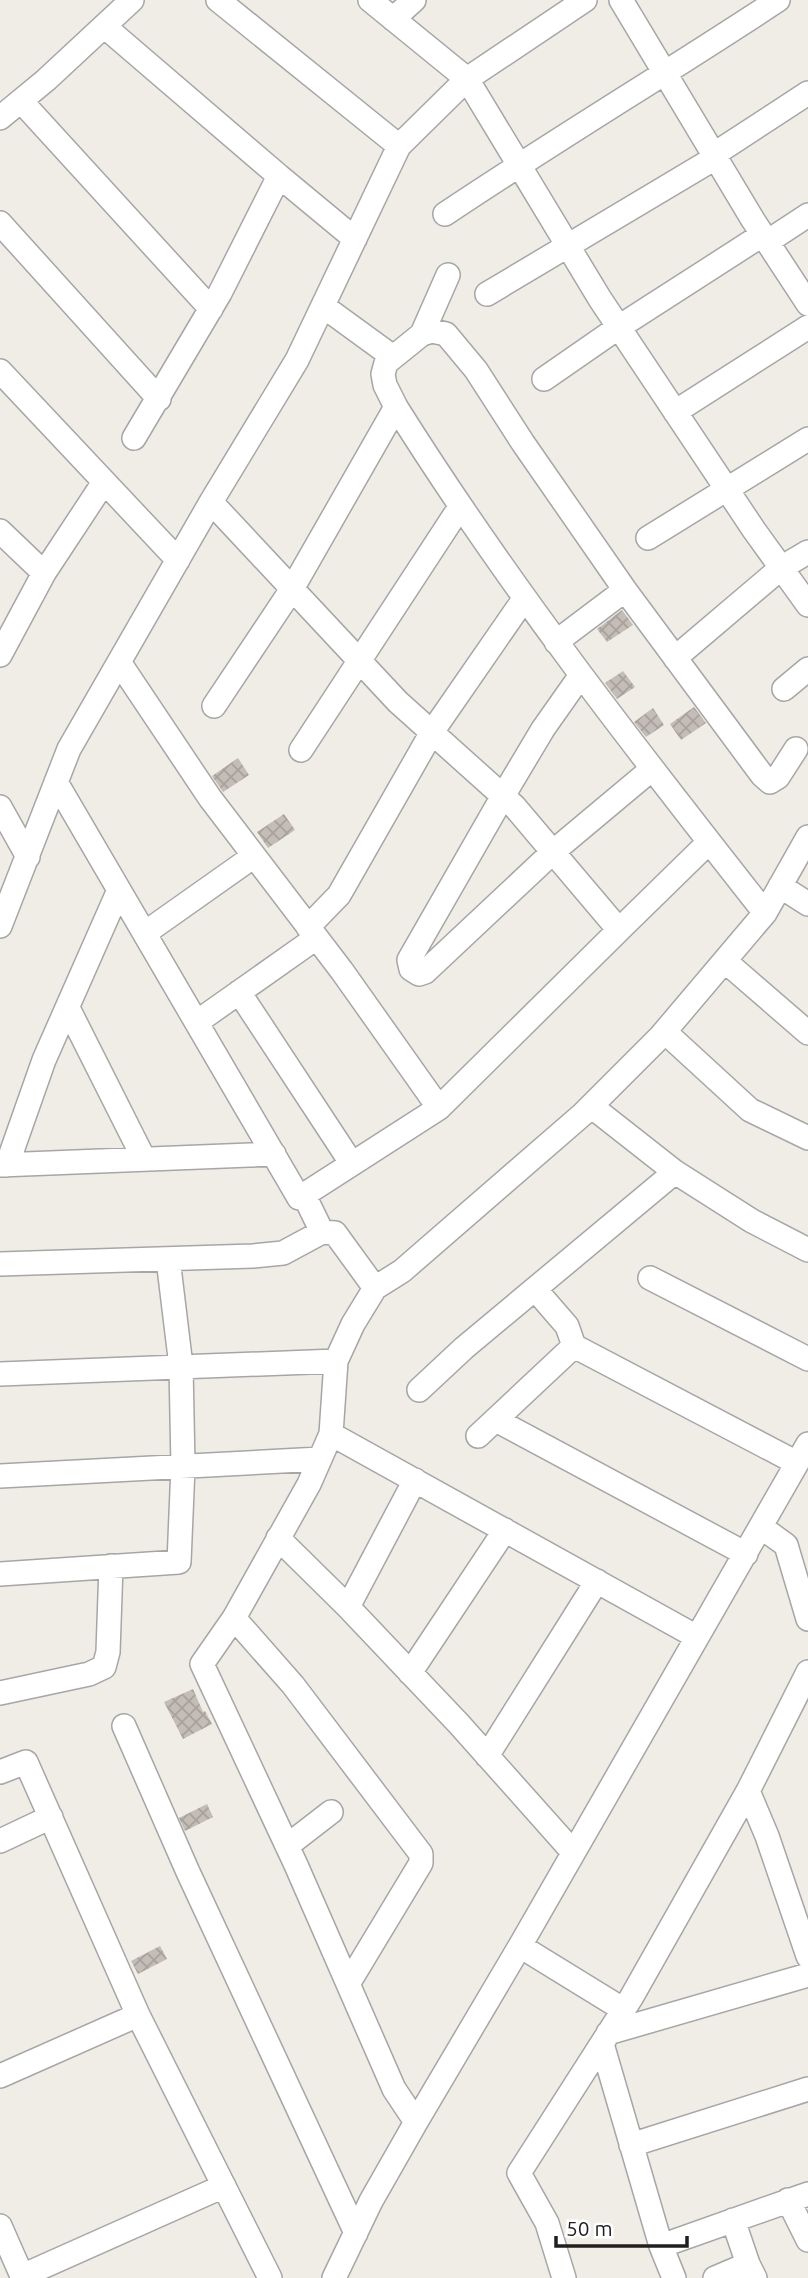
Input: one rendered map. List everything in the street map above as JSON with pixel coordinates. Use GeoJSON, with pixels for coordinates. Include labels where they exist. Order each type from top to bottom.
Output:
{"type":"FeatureCollection","features":[{"type":"Feature","properties":{"kind":"street"},"geometry":{"type":"LineString","coordinates":[[0,118],[132,0]]}},
{"type":"Feature","properties":{"kind":"street"},"geometry":{"type":"LineString","coordinates":[[218,0],[399,146]]}},
{"type":"Feature","properties":{"kind":"street"},"geometry":{"type":"LineString","coordinates":[[370,0],[467,79],[619,327],[808,605]]}},
{"type":"Feature","properties":{"kind":"street"},"geometry":{"type":"LineString","coordinates":[[393,19],[414,0]]}},
{"type":"Feature","properties":{"kind":"street"},"geometry":{"type":"LineString","coordinates":[[0,926],[69,749],[211,502],[297,360],[399,146],[467,79],[551,11],[585,0]]}},
{"type":"Feature","properties":{"kind":"street"},"geometry":{"type":"LineString","coordinates":[[621,0],[764,238],[808,303]]}},
{"type":"Feature","properties":{"kind":"street"},"geometry":{"type":"LineString","coordinates":[[444,214],[778,0]]}},
{"type":"Feature","properties":{"kind":"street"},"geometry":{"type":"LineString","coordinates":[[104,26],[355,239]]}},
{"type":"Feature","properties":{"kind":"street"},"geometry":{"type":"LineString","coordinates":[[487,294],[714,156],[808,93]]}},
{"type":"Feature","properties":{"kind":"street"},"geometry":{"type":"LineString","coordinates":[[21,101],[211,309]]}},
{"type":"Feature","properties":{"kind":"street"},"geometry":{"type":"LineString","coordinates":[[134,438],[211,309],[279,176]]}},
{"type":"Feature","properties":{"kind":"street"},"geometry":{"type":"LineString","coordinates":[[544,379],[619,327],[764,238],[808,215]]}},
{"type":"Feature","properties":{"kind":"street"},"geometry":{"type":"LineString","coordinates":[[0,223],[159,398]]}},
{"type":"Feature","properties":{"kind":"street"},"geometry":{"type":"LineString","coordinates":[[422,334],[448,275]]}},
{"type":"Feature","properties":{"kind":"street"},"geometry":{"type":"LineString","coordinates":[[323,306],[393,358]]}},
{"type":"Feature","properties":{"kind":"street"},"geometry":{"type":"LineString","coordinates":[[675,412],[808,327]]}},
{"type":"Feature","properties":{"kind":"street"},"geometry":{"type":"LineString","coordinates":[[765,913],[556,642],[460,507],[396,407],[385,385],[383,374],[386,363],[422,334],[432,331],[446,334],[475,370],[625,590],[762,775],[769,782],[778,777],[796,749]]}},
{"type":"Feature","properties":{"kind":"street"},"geometry":{"type":"LineString","coordinates":[[0,371],[178,560]]}},
{"type":"Feature","properties":{"kind":"street"},"geometry":{"type":"LineString","coordinates":[[214,706],[292,589],[396,407]]}},
{"type":"Feature","properties":{"kind":"street"},"geometry":{"type":"LineString","coordinates":[[648,538],[808,439]]}},
{"type":"Feature","properties":{"kind":"street"},"geometry":{"type":"LineString","coordinates":[[0,655],[44,573],[104,482]]}},
{"type":"Feature","properties":{"kind":"street"},"geometry":{"type":"LineString","coordinates":[[211,502],[398,702],[503,796],[619,930]]}},
{"type":"Feature","properties":{"kind":"street"},"geometry":{"type":"LineString","coordinates":[[301,750],[460,507]]}},
{"type":"Feature","properties":{"kind":"street"},"geometry":{"type":"LineString","coordinates":[[0,531],[44,573]]}},
{"type":"Feature","properties":{"kind":"street"},"geometry":{"type":"LineString","coordinates":[[675,658],[781,568],[808,552]]}},
{"type":"Feature","properties":{"kind":"street"},"geometry":{"type":"LineString","coordinates":[[556,642],[625,590]]}},
{"type":"Feature","properties":{"kind":"street"},"geometry":{"type":"LineString","coordinates":[[197,1022],[239,992],[312,932],[339,895],[432,732],[524,599]]}},
{"type":"Feature","properties":{"kind":"street"},"geometry":{"type":"LineString","coordinates":[[119,662],[210,798],[312,932],[439,1108]]}},
{"type":"Feature","properties":{"kind":"street"},"geometry":{"type":"LineString","coordinates":[[783,689],[808,670]]}},
{"type":"Feature","properties":{"kind":"street"},"geometry":{"type":"LineString","coordinates":[[581,675],[543,729],[503,796],[409,960],[411,969],[419,974],[425,972],[554,852],[653,769]]}},
{"type":"Feature","properties":{"kind":"street"},"geometry":{"type":"LineString","coordinates":[[56,782],[299,1198],[439,1108],[709,842]]}},
{"type":"Feature","properties":{"kind":"street"},"geometry":{"type":"LineString","coordinates":[[0,807],[27,857]]}},
{"type":"Feature","properties":{"kind":"street"},"geometry":{"type":"LineString","coordinates":[[416,2122],[394,2089],[287,1846],[202,1664],[234,1618],[309,1483],[331,1434],[336,1361],[353,1324],[375,1288],[402,1271],[591,1106],[665,1032],[765,913],[808,837]]}},
{"type":"Feature","properties":{"kind":"street"},"geometry":{"type":"LineString","coordinates":[[145,933],[254,856]]}},
{"type":"Feature","properties":{"kind":"street"},"geometry":{"type":"LineString","coordinates":[[780,886],[808,904]]}},
{"type":"Feature","properties":{"kind":"street"},"geometry":{"type":"LineString","coordinates":[[119,890],[44,1060],[4,1165],[274,1154]]}},
{"type":"Feature","properties":{"kind":"street"},"geometry":{"type":"LineString","coordinates":[[726,962],[808,1033]]}},
{"type":"Feature","properties":{"kind":"street"},"geometry":{"type":"LineString","coordinates":[[239,992],[352,1164]]}},
{"type":"Feature","properties":{"kind":"street"},"geometry":{"type":"LineString","coordinates":[[68,1008],[144,1159]]}},
{"type":"Feature","properties":{"kind":"street"},"geometry":{"type":"LineString","coordinates":[[665,1032],[750,1110],[808,1138]]}},
{"type":"Feature","properties":{"kind":"street"},"geometry":{"type":"LineString","coordinates":[[591,1106],[675,1171],[752,1220],[808,1250]]}},
{"type":"Feature","properties":{"kind":"street"},"geometry":{"type":"LineString","coordinates":[[418,1390],[675,1171]]}},
{"type":"Feature","properties":{"kind":"street"},"geometry":{"type":"LineString","coordinates":[[304,1195],[322,1232]]}},
{"type":"Feature","properties":{"kind":"street"},"geometry":{"type":"LineString","coordinates":[[0,1264],[283,1253],[322,1232],[335,1233],[375,1288]]}},
{"type":"Feature","properties":{"kind":"street"},"geometry":{"type":"LineString","coordinates":[[0,1574],[179,1562],[184,1467],[181,1366],[168,1259]]}},
{"type":"Feature","properties":{"kind":"street"},"geometry":{"type":"LineString","coordinates":[[650,1278],[808,1359]]}},
{"type":"Feature","properties":{"kind":"street"},"geometry":{"type":"LineString","coordinates":[[334,2278],[416,2122],[803,1453],[575,1346],[567,1326],[535,1289]]}},
{"type":"Feature","properties":{"kind":"street"},"geometry":{"type":"LineString","coordinates":[[478,1436],[575,1346]]}},
{"type":"Feature","properties":{"kind":"street"},"geometry":{"type":"LineString","coordinates":[[0,1374],[336,1361]]}},
{"type":"Feature","properties":{"kind":"street"},"geometry":{"type":"LineString","coordinates":[[496,1420],[746,1553]]}},
{"type":"Feature","properties":{"kind":"street"},"geometry":{"type":"LineString","coordinates":[[331,1434],[698,1637]]}},
{"type":"Feature","properties":{"kind":"street"},"geometry":{"type":"LineString","coordinates":[[0,1476],[320,1459]]}},
{"type":"Feature","properties":{"kind":"street"},"geometry":{"type":"LineString","coordinates":[[348,1607],[415,1480]]}},
{"type":"Feature","properties":{"kind":"street"},"geometry":{"type":"LineString","coordinates":[[761,1527],[786,1545],[808,1619]]}},
{"type":"Feature","properties":{"kind":"street"},"geometry":{"type":"LineString","coordinates":[[410,1673],[505,1530]]}},
{"type":"Feature","properties":{"kind":"street"},"geometry":{"type":"LineString","coordinates":[[278,1538],[348,1607],[573,1852]]}},
{"type":"Feature","properties":{"kind":"street"},"geometry":{"type":"LineString","coordinates":[[0,1693],[89,1674],[104,1667],[108,1652],[111,1566]]}},
{"type":"Feature","properties":{"kind":"street"},"geometry":{"type":"LineString","coordinates":[[487,1756],[597,1581]]}},
{"type":"Feature","properties":{"kind":"street"},"geometry":{"type":"LineString","coordinates":[[234,1618],[293,1685],[421,1854],[421,1863],[348,1984]]}},
{"type":"Feature","properties":{"kind":"street"},"geometry":{"type":"LineString","coordinates":[[564,2278],[547,2222],[519,2173],[624,2010],[748,1791],[808,1672]]}},
{"type":"Feature","properties":{"kind":"street"},"geometry":{"type":"LineString","coordinates":[[124,1726],[188,1872],[356,2233]]}},
{"type":"Feature","properties":{"kind":"street"},"geometry":{"type":"LineString","coordinates":[[0,1772],[26,1762],[138,2015],[270,2278]]}},
{"type":"Feature","properties":{"kind":"street"},"geometry":{"type":"LineString","coordinates":[[748,1791],[767,1836],[808,1955]]}},
{"type":"Feature","properties":{"kind":"street"},"geometry":{"type":"LineString","coordinates":[[287,1846],[331,1812]]}},
{"type":"Feature","properties":{"kind":"street"},"geometry":{"type":"LineString","coordinates":[[0,1841],[51,1817]]}},
{"type":"Feature","properties":{"kind":"street"},"geometry":{"type":"LineString","coordinates":[[520,1946],[624,2010]]}},
{"type":"Feature","properties":{"kind":"street"},"geometry":{"type":"LineString","coordinates":[[605,2038],[808,1975]]}},
{"type":"Feature","properties":{"kind":"street"},"geometry":{"type":"LineString","coordinates":[[0,2076],[138,2015]]}},
{"type":"Feature","properties":{"kind":"street"},"geometry":{"type":"LineString","coordinates":[[605,2038],[631,2145],[661,2246],[674,2278]]}},
{"type":"Feature","properties":{"kind":"street"},"geometry":{"type":"LineString","coordinates":[[631,2145],[808,2089]]}},
{"type":"Feature","properties":{"kind":"street"},"geometry":{"type":"LineString","coordinates":[[0,2226],[22,2276],[224,2186]]}},
{"type":"Feature","properties":{"kind":"street"},"geometry":{"type":"LineString","coordinates":[[661,2246],[798,2197],[808,2240]]}},
{"type":"Feature","properties":{"kind":"street"},"geometry":{"type":"LineString","coordinates":[[715,2278],[751,2271],[733,2220]]}},
{"type":"Feature","properties":{"kind":"building"},"geometry":{"type":"Polygon","coordinates":[[[622,610],[633,625],[607,642],[597,629],[622,610]]]}},
{"type":"Feature","properties":{"kind":"building"},"geometry":{"type":"Polygon","coordinates":[[[623,671],[635,687],[617,699],[605,683],[623,671]]]}},
{"type":"Feature","properties":{"kind":"building"},"geometry":{"type":"Polygon","coordinates":[[[694,707],[706,723],[681,740],[670,724],[694,707]]]}},
{"type":"Feature","properties":{"kind":"building"},"geometry":{"type":"Polygon","coordinates":[[[653,708],[664,725],[646,737],[634,722],[653,708]]]}},
{"type":"Feature","properties":{"kind":"building"},"geometry":{"type":"Polygon","coordinates":[[[238,758],[249,775],[223,792],[212,776],[238,758]]]}},
{"type":"Feature","properties":{"kind":"building"},"geometry":{"type":"Polygon","coordinates":[[[284,814],[295,830],[268,848],[257,832],[284,814]]]}},
{"type":"Feature","properties":{"kind":"building"},"geometry":{"type":"Polygon","coordinates":[[[193,1689],[203,1712],[205,1711],[212,1724],[183,1739],[164,1702],[193,1689]]]}},
{"type":"Feature","properties":{"kind":"building"},"geometry":{"type":"Polygon","coordinates":[[[207,1804],[213,1817],[185,1831],[179,1818],[207,1804]]]}},
{"type":"Feature","properties":{"kind":"building"},"geometry":{"type":"Polygon","coordinates":[[[160,1946],[167,1959],[138,1974],[131,1961],[160,1946]]]}}]}
